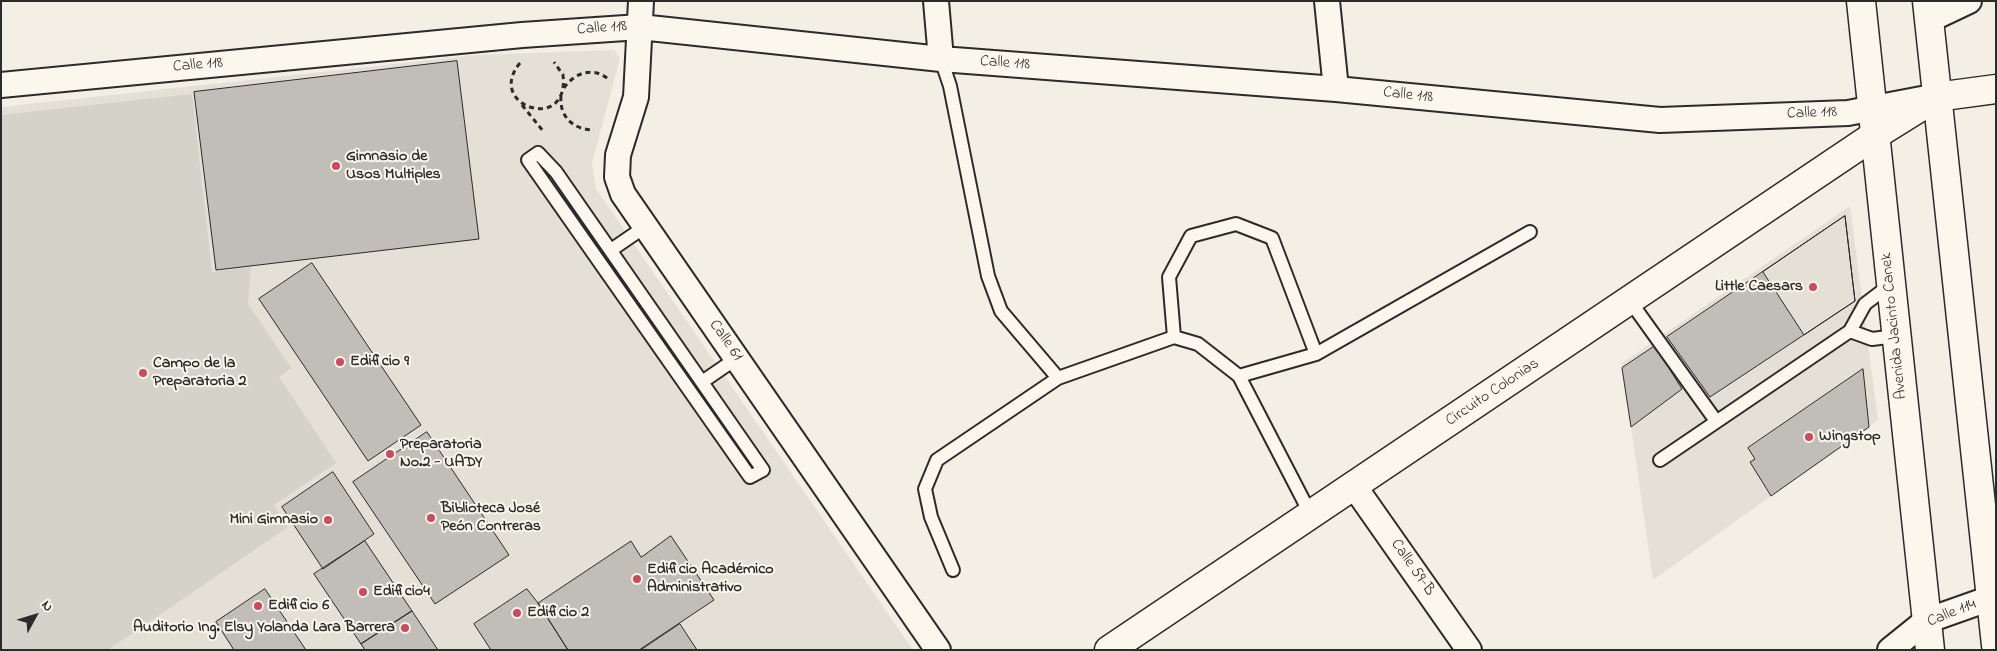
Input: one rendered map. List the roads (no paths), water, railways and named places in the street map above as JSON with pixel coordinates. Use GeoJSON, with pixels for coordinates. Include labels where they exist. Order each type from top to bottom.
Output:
{"type":"FeatureCollection","features":[{"type":"Feature","properties":{"kind":"main road","name":"Avenida Jacinto Canek"},"geometry":{"type":"LineString","coordinates":[[1861,1],[1864,109],[1875,135],[1930,650]]}},
{"type":"Feature","properties":{"kind":"main road"},"geometry":{"type":"LineString","coordinates":[[1928,10],[1936,97],[1987,480],[1991,598],[1996,645]]}},
{"type":"Feature","properties":{"kind":"main road"},"geometry":{"type":"LineString","coordinates":[[1875,135],[1936,97],[1996,90]]}},
{"type":"Feature","properties":{"kind":"main road","name":"Circuito Colonias"},"geometry":{"type":"LineString","coordinates":[[1109,650],[1875,135]]}},
{"type":"Feature","properties":{"kind":"street","name":"Calle 61"},"geometry":{"type":"LineString","coordinates":[[641,1],[636,96],[618,155],[616,177],[623,194],[938,650]]}},
{"type":"Feature","properties":{"kind":"street"},"geometry":{"type":"LineString","coordinates":[[936,1],[941,59]]}},
{"type":"Feature","properties":{"kind":"street"},"geometry":{"type":"LineString","coordinates":[[1327,1],[1336,89]]}},
{"type":"Feature","properties":{"kind":"street"},"geometry":{"type":"LineString","coordinates":[[1928,10],[1969,1]]}},
{"type":"Feature","properties":{"kind":"street","name":"Calle 118"},"geometry":{"type":"LineString","coordinates":[[1,85],[522,35],[640,27],[941,59],[1336,89],[1660,120],[1864,109],[1936,97]]}},
{"type":"Feature","properties":{"kind":"street","name":"Calle 59-B"},"geometry":{"type":"LineString","coordinates":[[1354,486],[1469,650]]}},
{"type":"Feature","properties":{"kind":"street","name":"Calle 114"},"geometry":{"type":"LineString","coordinates":[[1890,650],[1926,621],[1991,598]]}},
{"type":"Feature","properties":{"kind":"lane"},"geometry":{"type":"LineString","coordinates":[[941,59],[950,86],[988,276],[1001,311],[1058,378]]}},
{"type":"Feature","properties":{"kind":"lane"},"geometry":{"type":"LineString","coordinates":[[538,152],[556,172],[611,250],[763,470],[750,478],[528,160],[538,152]]}},
{"type":"Feature","properties":{"kind":"lane"},"geometry":{"type":"LineString","coordinates":[[1174,337],[1169,277],[1190,236],[1236,224],[1272,238],[1316,354]]}},
{"type":"Feature","properties":{"kind":"lane"},"geometry":{"type":"LineString","coordinates":[[611,250],[646,226]]}},
{"type":"Feature","properties":{"kind":"lane"},"geometry":{"type":"LineString","coordinates":[[1239,376],[1316,354],[1530,232]]}},
{"type":"Feature","properties":{"kind":"lane"},"geometry":{"type":"LineString","coordinates":[[1660,460],[1850,331],[1865,304],[1891,285]]}},
{"type":"Feature","properties":{"kind":"lane"},"geometry":{"type":"LineString","coordinates":[[1630,301],[1716,422]]}},
{"type":"Feature","properties":{"kind":"lane"},"geometry":{"type":"LineString","coordinates":[[1850,331],[1872,339],[1896,336]]}},
{"type":"Feature","properties":{"kind":"lane"},"geometry":{"type":"LineString","coordinates":[[953,570],[931,517],[925,489],[937,460],[1058,378],[1174,337],[1198,344],[1239,376],[1311,515]]}},
{"type":"Feature","properties":{"kind":"lane"},"geometry":{"type":"LineString","coordinates":[[702,382],[737,358]]}},
{"type":"Feature","properties":{"kind":"place","name":"Gimnasio de Usos Multiples"},"geometry":{"type":"Point","coordinates":[336,166]}},
{"type":"Feature","properties":{"kind":"place","name":"Little Caesars"},"geometry":{"type":"Point","coordinates":[1813,287]}},
{"type":"Feature","properties":{"kind":"place","name":"Edificio 9"},"geometry":{"type":"Point","coordinates":[340,362]}},
{"type":"Feature","properties":{"kind":"place","name":"Campo de la Preparatoria 2"},"geometry":{"type":"Point","coordinates":[143,373]}},
{"type":"Feature","properties":{"kind":"place","name":"Wingstop"},"geometry":{"type":"Point","coordinates":[1809,437]}},
{"type":"Feature","properties":{"kind":"place","name":"Preparatoria No.2 - UADY"},"geometry":{"type":"Point","coordinates":[390,454]}},
{"type":"Feature","properties":{"kind":"place","name":"Biblioteca José Peón Contreras"},"geometry":{"type":"Point","coordinates":[431,518]}},
{"type":"Feature","properties":{"kind":"place","name":"Mini Gimnasio"},"geometry":{"type":"Point","coordinates":[328,520]}},
{"type":"Feature","properties":{"kind":"place","name":"Edificio Académico Administrativo"},"geometry":{"type":"Point","coordinates":[637,579]}},
{"type":"Feature","properties":{"kind":"place","name":"Edificio4"},"geometry":{"type":"Point","coordinates":[363,592]}},
{"type":"Feature","properties":{"kind":"place","name":"Edificio 6"},"geometry":{"type":"Point","coordinates":[258,606]}},
{"type":"Feature","properties":{"kind":"place","name":"Edificio 2"},"geometry":{"type":"Point","coordinates":[517,613]}},
{"type":"Feature","properties":{"kind":"place","name":"Auditorio Ing. Elsy Yolanda Lara Barrera"},"geometry":{"type":"Point","coordinates":[405,628]}}]}
